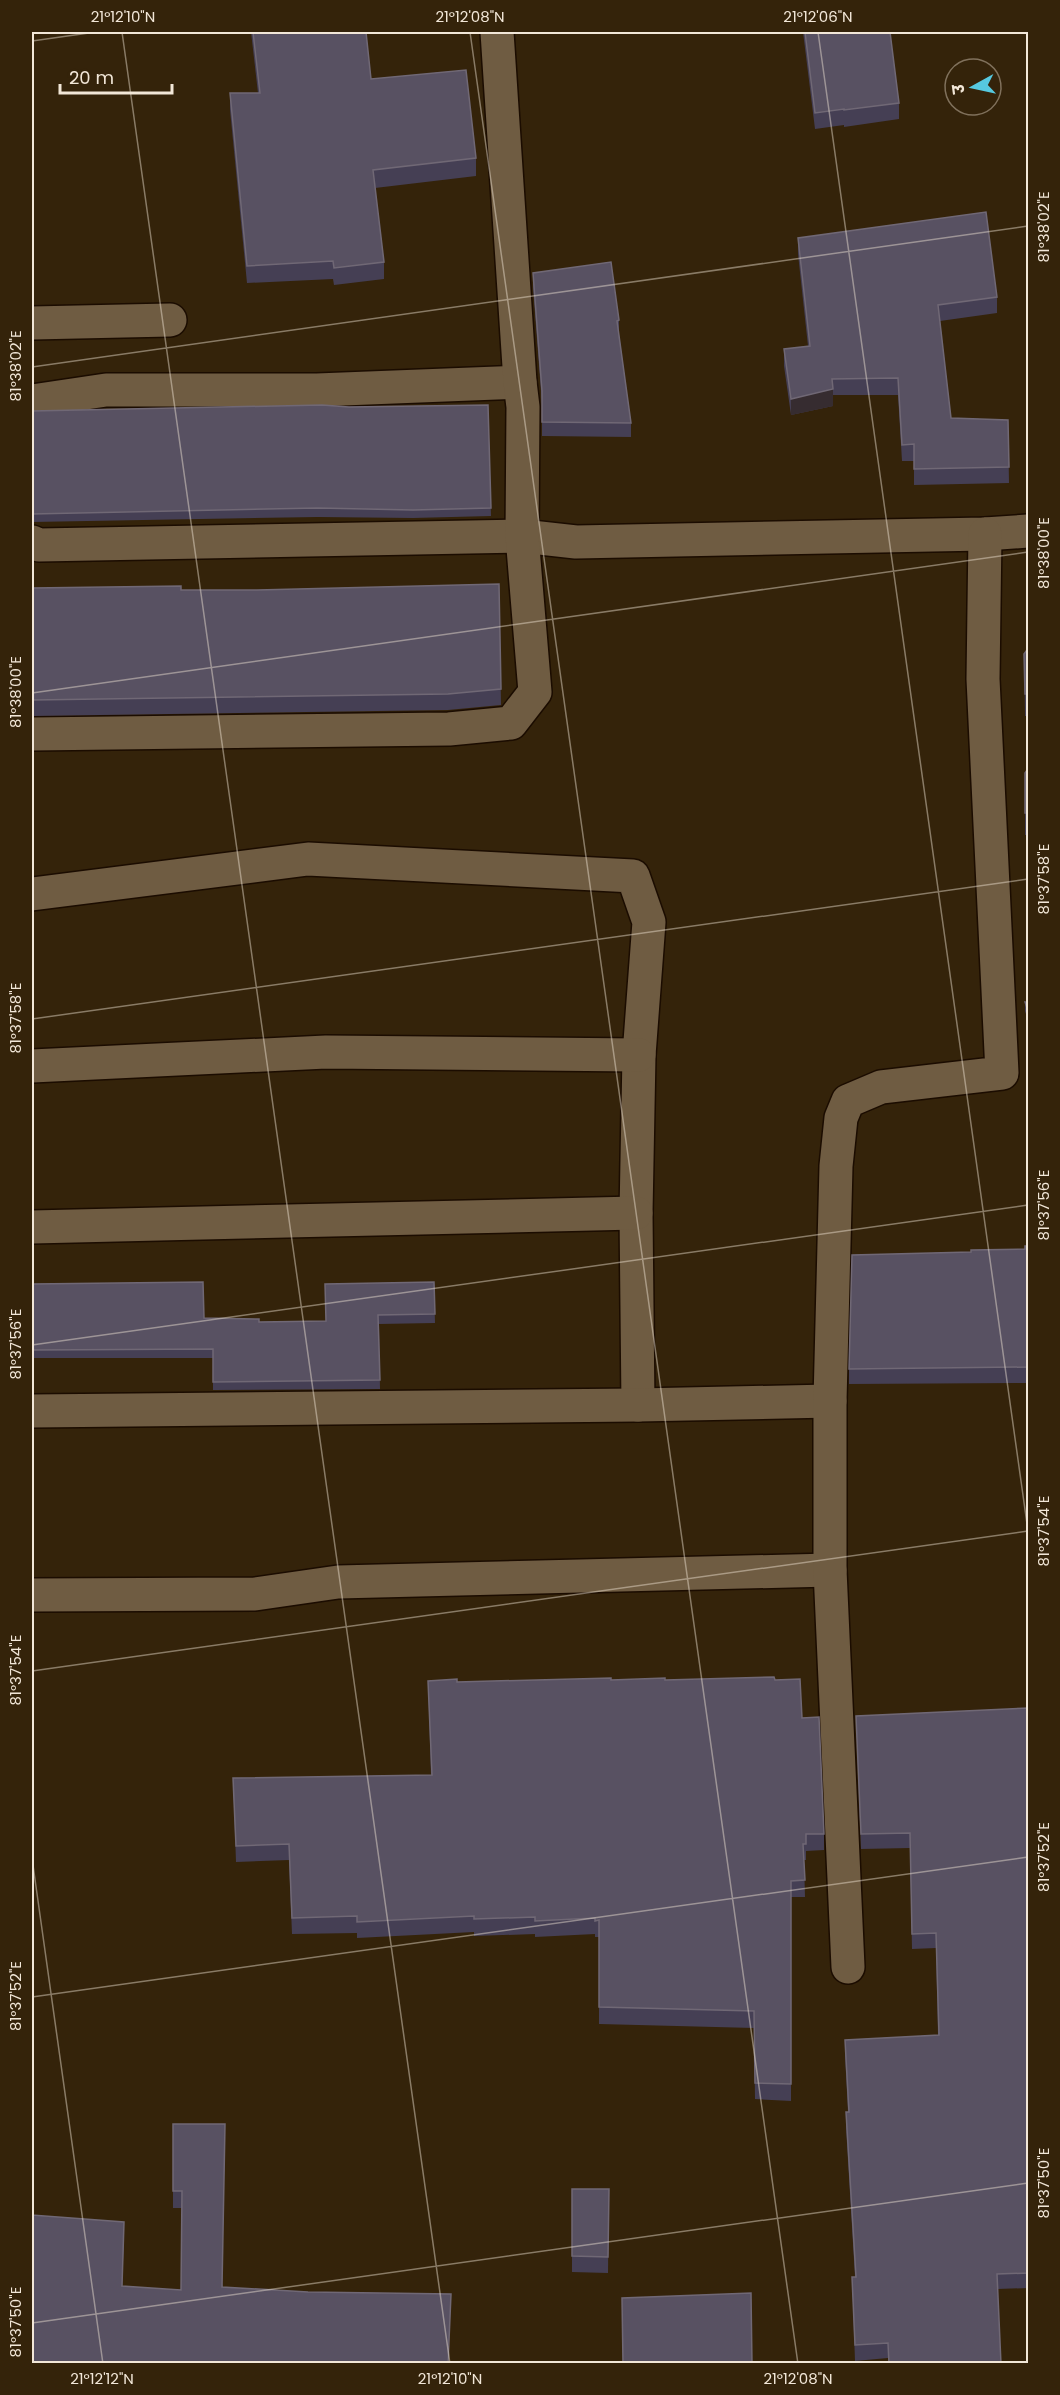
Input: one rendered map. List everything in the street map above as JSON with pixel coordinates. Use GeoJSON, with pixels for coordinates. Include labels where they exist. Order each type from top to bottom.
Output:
{"type":"FeatureCollection","features":[{"type":"Feature","properties":{"kind":"street"},"geometry":{"type":"LineString","coordinates":[[32,734],[449,729],[511,723],[535,692],[522,536],[523,407],[519,382],[497,32]]}},
{"type":"Feature","properties":{"kind":"street"},"geometry":{"type":"LineString","coordinates":[[32,323],[170,320]]}},
{"type":"Feature","properties":{"kind":"street"},"geometry":{"type":"LineString","coordinates":[[32,401],[106,390],[317,390],[519,382]]}},
{"type":"Feature","properties":{"kind":"street"},"geometry":{"type":"LineString","coordinates":[[32,542],[39,544],[522,536],[576,542],[985,534],[1029,531]]}},
{"type":"Feature","properties":{"kind":"street"},"geometry":{"type":"LineString","coordinates":[[848,1967],[830,1570],[830,1401],[836,1166],[841,1118],[848,1101],[881,1088],[1002,1073],[983,679],[985,534]]}},
{"type":"Feature","properties":{"kind":"street"},"geometry":{"type":"LineString","coordinates":[[32,894],[308,859],[633,876],[649,922],[639,1055],[636,1213],[638,1405]]}},
{"type":"Feature","properties":{"kind":"street"},"geometry":{"type":"LineString","coordinates":[[32,1066],[326,1052],[639,1055]]}},
{"type":"Feature","properties":{"kind":"street"},"geometry":{"type":"LineString","coordinates":[[32,1227],[636,1213]]}},
{"type":"Feature","properties":{"kind":"street"},"geometry":{"type":"LineString","coordinates":[[32,1411],[830,1401]]}},
{"type":"Feature","properties":{"kind":"street"},"geometry":{"type":"LineString","coordinates":[[32,1595],[255,1594],[338,1582],[830,1570]]}},
{"type":"Feature","properties":{"kind":"building"},"geometry":{"type":"Polygon","coordinates":[[[253,32],[366,32],[371,79],[466,70],[476,158],[373,170],[384,262],[334,268],[333,261],[247,266],[230,93],[260,93],[253,32]]]}},
{"type":"Feature","properties":{"kind":"building"},"geometry":{"type":"Polygon","coordinates":[[[805,32],[890,32],[899,103],[815,113],[805,32]]]}},
{"type":"Feature","properties":{"kind":"building"},"geometry":{"type":"Polygon","coordinates":[[[986,212],[997,297],[938,305],[951,418],[1008,420],[1009,467],[914,469],[914,444],[902,445],[898,378],[832,379],[833,389],[791,399],[784,349],[810,346],[798,238],[986,212]]]}},
{"type":"Feature","properties":{"kind":"building"},"geometry":{"type":"Polygon","coordinates":[[[611,262],[631,423],[542,422],[542,391],[533,273],[611,262]]]}},
{"type":"Feature","properties":{"kind":"building"},"geometry":{"type":"Polygon","coordinates":[[[322,405],[349,407],[488,405],[491,508],[413,510],[318,508],[32,514],[32,411],[322,405]]]}},
{"type":"Feature","properties":{"kind":"building"},"geometry":{"type":"Polygon","coordinates":[[[499,584],[501,689],[448,694],[32,700],[32,588],[181,586],[181,590],[257,590],[499,584]]]}},
{"type":"Feature","properties":{"kind":"building"},"geometry":{"type":"Polygon","coordinates":[[[1029,647],[1029,694],[1025,694],[1024,654],[1029,647]]]}},
{"type":"Feature","properties":{"kind":"building"},"geometry":{"type":"Polygon","coordinates":[[[1029,767],[1029,813],[1025,813],[1025,773],[1029,767]]]}},
{"type":"Feature","properties":{"kind":"building"},"geometry":{"type":"Polygon","coordinates":[[[1025,1002],[1029,1002],[1029,1014],[1025,1002]]]}},
{"type":"Feature","properties":{"kind":"building"},"geometry":{"type":"Polygon","coordinates":[[[1025,1246],[1029,1246],[1029,1367],[849,1369],[852,1255],[971,1252],[971,1250],[1025,1249],[1025,1246]]]}},
{"type":"Feature","properties":{"kind":"building"},"geometry":{"type":"Polygon","coordinates":[[[203,1282],[204,1318],[259,1319],[259,1322],[326,1321],[325,1284],[434,1282],[435,1314],[378,1315],[380,1380],[213,1382],[213,1349],[32,1350],[32,1284],[203,1282]]]}},
{"type":"Feature","properties":{"kind":"building"},"geometry":{"type":"Polygon","coordinates":[[[774,1677],[775,1680],[800,1679],[802,1718],[819,1717],[824,1834],[806,1834],[806,1844],[803,1844],[805,1880],[791,1881],[791,2084],[755,2083],[754,2011],[599,2007],[599,1920],[595,1921],[595,1918],[535,1921],[535,1917],[474,1919],[474,1916],[357,1922],[357,1916],[292,1918],[289,1844],[236,1846],[233,1778],[432,1775],[428,1681],[774,1677]]]}},
{"type":"Feature","properties":{"kind":"building"},"geometry":{"type":"Polygon","coordinates":[[[1029,1708],[1029,2273],[997,2274],[1001,2364],[889,2364],[888,2343],[855,2345],[852,2277],[856,2277],[846,2112],[849,2112],[845,2040],[939,2035],[936,1933],[912,1934],[910,1833],[861,1834],[856,1716],[1029,1708]]]}},
{"type":"Feature","properties":{"kind":"building"},"geometry":{"type":"Polygon","coordinates":[[[173,2124],[225,2124],[222,2287],[308,2292],[451,2294],[448,2364],[32,2364],[32,2215],[124,2222],[122,2286],[181,2290],[182,2191],[173,2191],[173,2124]]]}},
{"type":"Feature","properties":{"kind":"building"},"geometry":{"type":"Polygon","coordinates":[[[572,2189],[609,2189],[608,2257],[572,2256],[572,2189]]]}},
{"type":"Feature","properties":{"kind":"building"},"geometry":{"type":"Polygon","coordinates":[[[751,2293],[752,2364],[623,2364],[622,2298],[751,2293]]]}}]}
